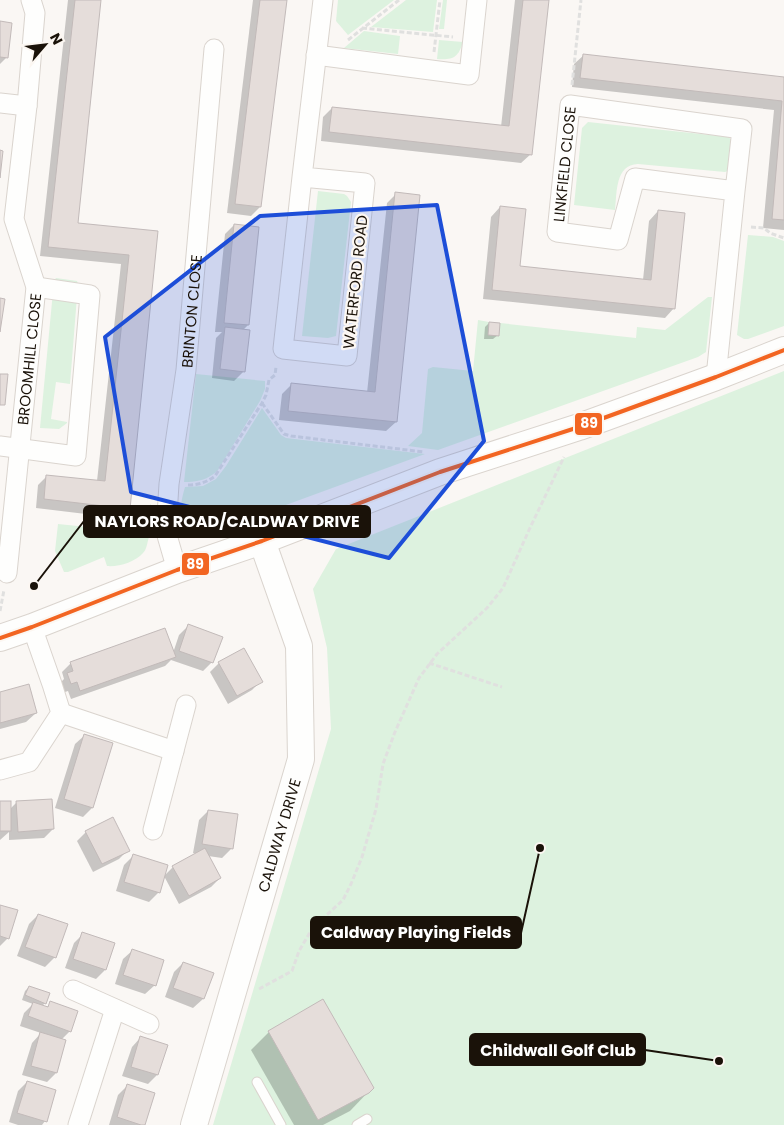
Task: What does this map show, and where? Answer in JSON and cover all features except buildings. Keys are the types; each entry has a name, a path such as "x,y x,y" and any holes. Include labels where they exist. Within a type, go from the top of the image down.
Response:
{"street":[{"name":"BROOMHILL CLOSE","path":"7,573 36,288 14,219 35,13 31,0"},
{"path":"283,349 302,177 325,56 323,0"},
{"path":"325,56 469,75 477,0"},
{"name":"BRINTON CLOSE","path":"177,570 166,532 169,484 186,370 214,49"},
{"path":"0,103 27,106"},
{"name":"LINKFIELD CLOSE","path":"716,377 742,129 570,105 557,232 618,240 635,178 735,191"},
{"name":"WATERFORD ROAD","path":"283,349 347,356 365,183 302,177"},
{"path":"0,446 76,456 90,295 36,288"},
{"path":"0,638 177,570 262,542 440,472 579,427 784,350"},
{"name":"CALDWAY DRIVE","path":"194,1125 301,759 299,646 262,542"},
{"path":"32,627 61,713"},
{"path":"153,830 186,705"},
{"path":"61,713 174,751"},
{"path":"0,770 29,762 61,713"},
{"path":"74,990 148,1024"},
{"path":"78,1125 114,1009"}],"lane":[{"path":"257,1082 281,1125"},
{"path":"357,1125 367,1119"}],"path":[{"path":"325,56 399,0"},
{"path":"432,70 440,0"},
{"path":"570,105 581,0"},
{"path":"362,28 472,39"},
{"path":"731,225 764,228 770,233 784,238"},
{"path":"169,484 199,484 215,476 262,403 269,380 275,375 278,353 283,349"},
{"path":"262,403 284,434 432,453 440,472"},
{"path":"230,1004 292,971 309,934 343,900 362,857 374,817 383,764 419,678 436,654 487,608 503,588 579,427"},
{"path":"429,664 502,687"}],"highlighted area":[{"path":"437,205 484,441 389,558 131,492 105,337 260,216"}],"green space":[{"path":"338,0 394,0 348,35 336,21"},
{"path":"406,0 437,0 433,32 371,27"},
{"path":"443,0 447,0 444,29 439,29"},
{"path":"364,31 400,36 398,54 344,48"},
{"path":"439,40 463,42 459,52 454,57 437,59"},
{"path":"588,122 729,137 733,143 730,170 725,172 638,164 630,166 621,174 617,188 615,210 574,205 582,128"},
{"path":"318,191 344,194 351,202 336,336 328,338 302,336"},
{"path":"748,235 773,237 784,241 784,326 744,339 737,335"},
{"path":"56,278 77,281 78,284 70,384 56,382 51,419 67,422 59,429 40,428 54,281"},
{"path":"708,297 712,297 706,352 698,357 438,450 408,446 422,433 428,369 433,367 473,371 478,320 489,322 488,335 499,335 500,323 636,338 637,327 665,330"},
{"path":"784,371 784,1125 213,1125 331,729 327,648 313,589 336,549"},
{"path":"196,374 265,381 265,389 260,401 218,470 203,480 184,482"},
{"path":"262,408 281,435 286,438 425,454 212,532 202,533 193,529 183,518 181,508 185,487 203,486 216,479"},
{"path":"151,504 149,533 147,534 149,537 145,550 140,556 122,565 112,566 107,566 104,557 64,572 55,551 58,524 117,530"}],"transit line":[{"name":"89","path":"0,638 177,570 262,541 440,472 579,427 784,350"}],"place":[{"name":"NAYLORS ROAD/CALDWAY DRIVE","path":"34,586"},
{"name":"Caldway Playing Fields","path":"540,848"},
{"name":"Childwall Golf Club","path":"719,1061"}]}
